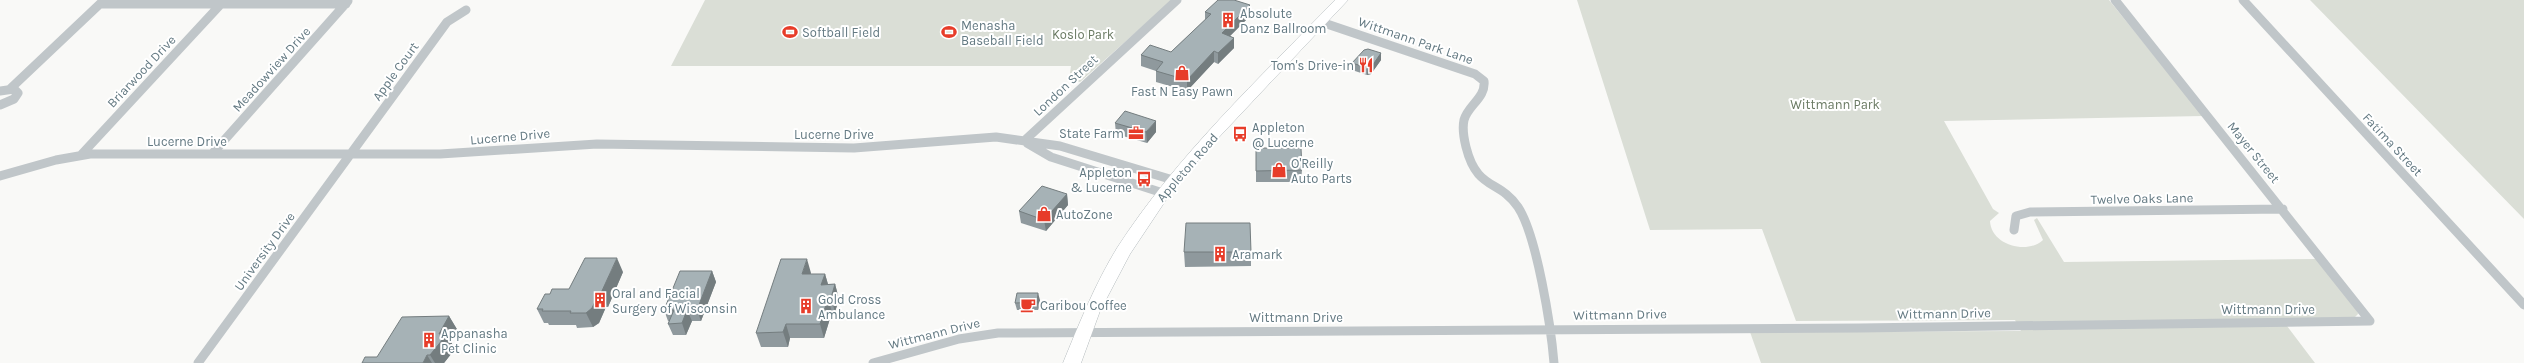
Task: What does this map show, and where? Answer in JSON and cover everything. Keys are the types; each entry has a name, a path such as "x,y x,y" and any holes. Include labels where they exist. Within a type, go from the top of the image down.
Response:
{"main road":[{"name":"Appleton Road","path":"1072,363 1092,311 1123,252 1163,193 1173,180 1342,0"}],"street":[{"name":"London Street","path":"1024,141 1177,0"},
{"name":"Mayer Street","path":"2115,0 2283,209 2370,321"},
{"name":"Fatima Street","path":"2243,0 2524,305"},
{"path":"10,89 102,2 221,4 348,2"},
{"name":"Meadowview Drive","path":"212,154 348,2"},
{"name":"Briarwood Drive","path":"81,155 221,4"},
{"name":"Apple Court","path":"351,154 448,22 466,10"},
{"name":"Wittmann Park Lane","path":"1321,22 1475,74 1484,81 1484,89 1466,114 1464,122 1470,163 1475,172 1508,197 1523,214 1550,329"},
{"path":"0,91 10,89 17,91 16,96 0,106"},
{"name":"Lucerne Drive","path":"0,176 56,160 81,155 455,154 597,144 854,148 996,137 1060,146 1173,180"},
{"name":"Lucerne Drive","path":"1024,141 1051,157 1163,193"},
{"name":"University Drive","path":"198,363 351,154"},
{"name":"Twelve Oaks Lane","path":"2014,230 2016,216 2030,212 2283,209"},
{"name":"Wittmann Drive","path":"873,363 977,335 1012,332 1084,333 2370,321"},
{"path":"1550,329 1554,363"}],"green space":[{"name":"Koslo Park","path":"705,0 1172,0 1080,82 1069,80 1071,66 671,66"},
{"name":"Wittmann Park","path":"1577,0 2109,0 2203,116 1944,121 1993,209 1999,213 1990,221 1996,236 2003,242 2019,247 2028,247 2036,244 2043,240 2034,220 2037,218 2064,262 2317,259 2357,308 2358,314 2355,317 2287,326 2315,363 1761,363 1750,332 2021,331 2015,320 1796,321 1762,229 1650,230"},
{"path":"2310,0 2524,0 2524,219"}],"building":[{"path":"1218,0 1234,0 1250,5 1222,33 1234,38 1218,53 1214,51 1187,80 1156,71 1163,62 1141,55 1150,45 1171,52 1211,14 1205,12"},
{"path":"1368,49 1381,53 1372,66 1368,68 1352,63 1364,50"},
{"path":"1125,111 1156,121 1146,132 1115,123"},
{"path":"1256,148 1301,148 1302,170 1256,171"},
{"path":"1042,186 1067,194 1044,220 1019,211"},
{"path":"1186,223 1250,223 1251,252 1184,252"},
{"path":"585,258 617,258 601,293 599,293 592,308 586,313 570,313 571,311 542,311 543,309 537,309 545,294 550,294 552,289 569,289"},
{"name":"Gold Cross Ambulance","path":"781,259 807,259 802,274 825,274 821,285 835,284 831,298 828,298 820,324 786,324 783,332 756,333"},
{"path":"680,271 712,271 697,310 687,310 682,323 668,324 674,310 664,310"},
{"path":"1017,293 1038,293 1037,302 1015,303"},
{"path":"449,316 439,334 447,334 430,355 427,355 423,363 362,363 365,357 377,357 402,317"}],"place":[{"name":"Absolute Danz Ballroom","path":"1228,20"},
{"name":"Softball Field","path":"790,32"},
{"name":"Menasha Baseball Field","path":"949,32"},
{"name":"Tom's Drive-in","path":"1366,65"},
{"name":"Fast N Easy Pawn","path":"1182,73"},
{"name":"State Farm","path":"1136,133"},
{"name":"Appleton @ Lucerne","path":"1240,134"},
{"name":"O'Reilly Auto Parts","path":"1279,170"},
{"name":"Appleton & Lucerne","path":"1144,179"},
{"name":"AutoZone","path":"1044,214"},
{"name":"Aramark","path":"1220,254"},
{"name":"Oral and Facial Surgery of Wisconsin","path":"600,300"},
{"name":"Caribou Coffee","path":"1028,305"},
{"name":"Gold Cross Ambulance","path":"806,306"},
{"name":"Appanasha Pet Clinic","path":"429,340"}]}
